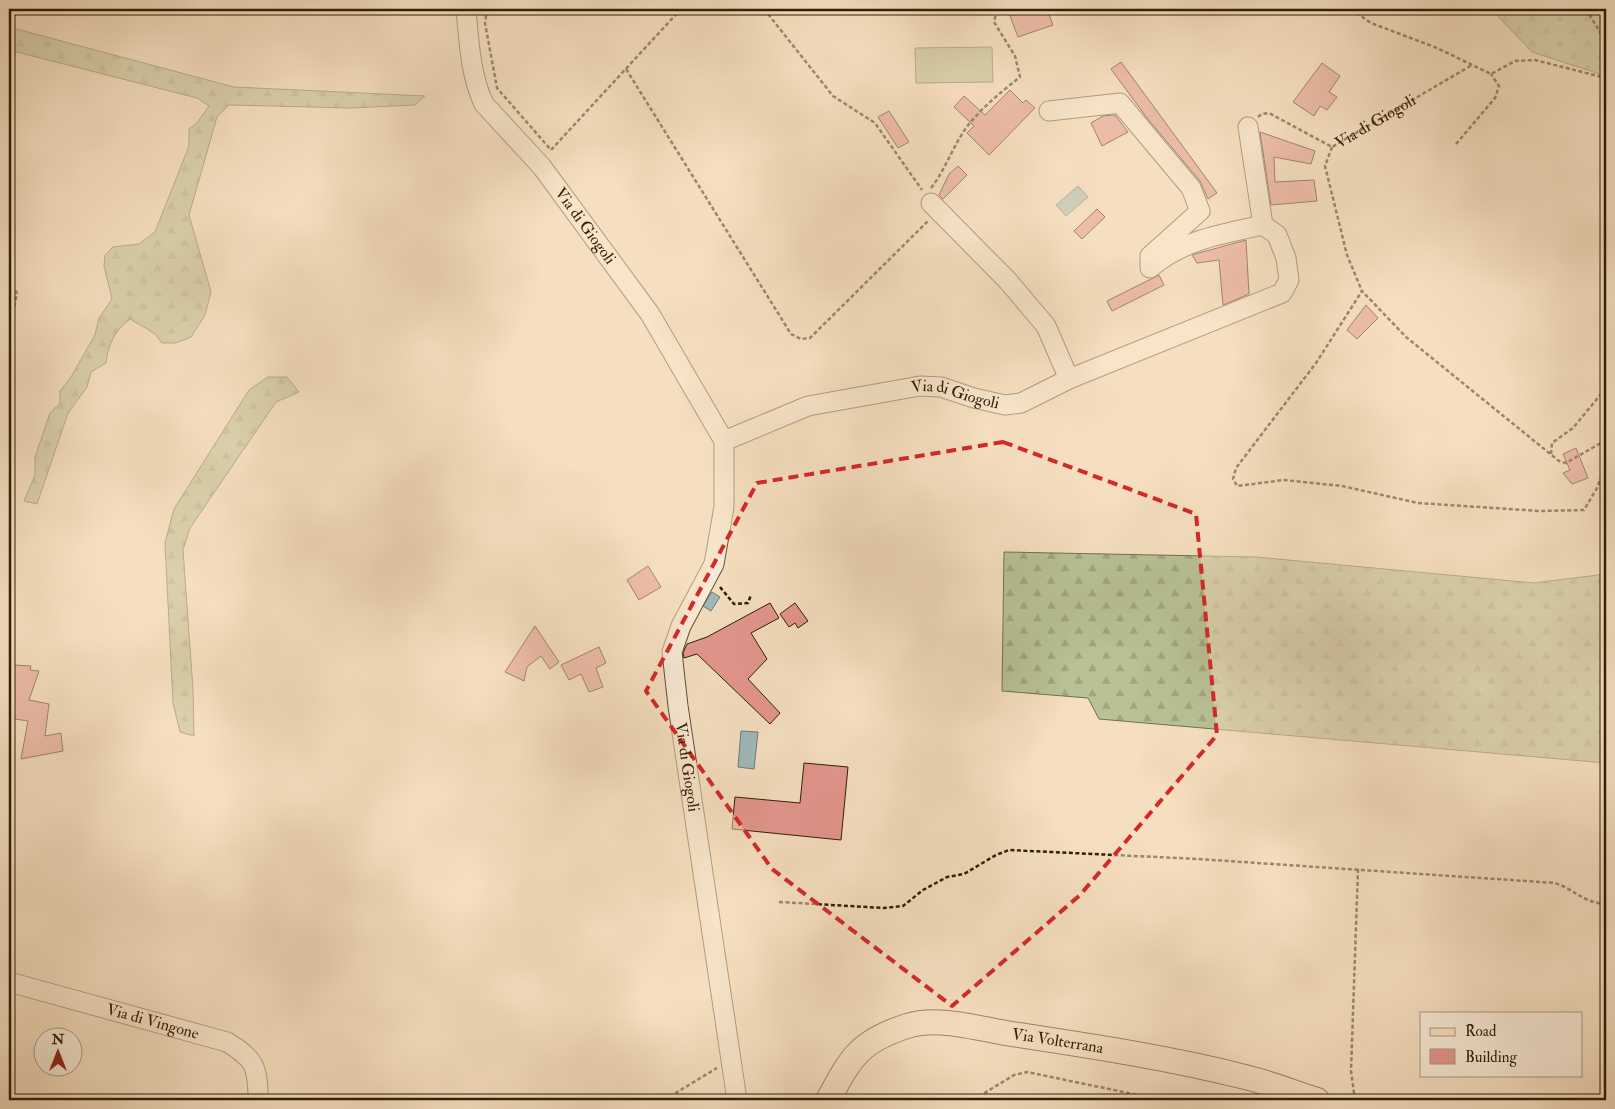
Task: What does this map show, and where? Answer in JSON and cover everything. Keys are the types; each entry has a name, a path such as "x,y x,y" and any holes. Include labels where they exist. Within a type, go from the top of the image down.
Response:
{"main road":[{"name":"Via Volterrana","path":"828,1100 843,1072 860,1048 882,1036 909,1025 941,1023 1124,1051 1250,1078 1318,1100"}],"street":[{"name":"Via di Giogoli","path":"466,9 472,60 484,104 542,168 650,314 724,441 724,507 714,564 682,626 672,652 678,706 737,1100"},
{"path":"1049,111 1120,103 1191,188 1200,211 1150,256 1150,268 1167,253 1205,238 1263,225"},
{"name":"Via di Giogoli","path":"724,441 808,406 920,386 941,387 974,398 1005,405 1021,403 1069,379 1282,293 1289,280 1286,258 1277,236 1263,225 1257,201 1248,127"},
{"path":"935,206 1008,281 1046,326 1069,379"},
{"name":"Via di Vingone","path":"9,982 227,1042 246,1054 255,1068 258,1100"}],"path":[{"path":"487,9 486,23 497,88 551,150 681,9"},
{"path":"764,9 833,96 875,123 926,195 945,170 962,133 998,94 1020,77 1015,56 994,22 997,9"},
{"path":"1351,9 1371,23 1437,48 1491,74 1499,86 1496,98 1456,144"},
{"path":"1586,9 1606,42"},
{"path":"1491,74 1515,61 1535,60 1606,78"},
{"name":"Via di Giogoli","path":"1248,127 1262,114 1270,113 1332,147 1473,65"},
{"path":"626,69 791,334 801,339 810,338 935,206"},
{"path":"1332,147 1325,166 1347,255 1362,291 1406,337 1551,454 1566,463 1606,440"},
{"path":"9,279 17,293 9,333"},
{"path":"1362,291 1316,363 1236,468 1233,479 1238,486 1284,480 1342,486 1418,503 1540,511 1584,510 1597,488 1606,463"},
{"path":"1551,454 1552,443 1573,428 1601,394 1606,394"},
{"path":"707,578 718,584 734,604 748,603 751,595"},
{"path":"779,902 884,908 903,906 923,890 947,877 964,874 996,855 1009,850 1198,859 1555,883 1564,886 1582,899 1606,904"},
{"path":"1355,1100 1351,1071 1358,869"},
{"path":"664,1100 731,1060"},
{"path":"973,1100 1014,1075 1027,1072 1162,1100"}],"highlighted area":[{"path":"1003,442 1196,514 1217,735 1080,895 952,1006 772,869 646,691 757,483"}],"green space":[{"path":"1491,9 1606,9 1606,76 1532,52"},
{"path":"9,27 234,87 425,96 415,105 351,108 229,105 217,117 189,215 211,292 205,315 191,337 176,343 162,343 154,333 130,319 120,328 108,350 106,363 91,372 87,387 68,413 37,504 24,501 35,475 35,457 50,413 60,403 60,391 71,377 95,335 99,318 112,299 104,266 105,255 113,247 139,244 155,232 189,146 189,129 197,123 209,106 197,98 9,50"},
{"path":"992,47 993,82 916,83 915,48"},
{"path":"268,377 287,377 299,392 276,402 190,528 183,550 193,689 194,736 180,732 173,703 165,543 174,509 249,390"},
{"path":"1004,552 1256,557 1534,583 1606,574 1606,763 1099,719 1088,698 1002,691"}],"water":[{"path":"1078,186 1088,197 1066,216 1056,205"},
{"path":"712,592 720,597 711,611 703,606"},
{"path":"741,731 758,732 754,769 738,767"}],"building":[{"path":"1021,9 1047,9 1053,25 1018,37 1009,13"},
{"path":"1121,62 1217,193 1208,199 1200,181 1147,118 1111,69"},
{"path":"1322,63 1340,76 1329,92 1337,97 1327,110 1320,106 1314,116 1293,102"},
{"path":"1010,90 1023,103 1026,100 1035,108 989,155 967,133 974,126 954,107 964,96 985,115"},
{"path":"889,111 909,142 898,148 878,117"},
{"path":"1115,115 1128,132 1102,146 1091,123 1103,116"},
{"path":"1260,132 1315,151 1311,164 1274,157 1275,182 1314,180 1317,201 1271,205"},
{"path":"958,166 967,175 943,199 939,195 949,174"},
{"path":"1097,209 1105,217 1082,239 1074,231"},
{"path":"1246,240 1249,294 1223,305 1219,260 1197,263 1192,255"},
{"path":"1159,275 1164,285 1112,311 1107,301"},
{"path":"1366,305 1378,318 1357,339 1347,330"},
{"path":"1576,448 1588,478 1572,484 1563,473 1570,470 1563,454"},
{"path":"648,566 661,587 639,600 627,580"},
{"path":"770,603 779,618 751,633 767,659 748,679 780,713 770,724 697,654 684,658 683,653 687,644 707,637"},
{"path":"795,603 808,621 798,628 795,623 789,627 780,614"},
{"path":"535,626 559,662 550,669 541,656 527,667 524,681 505,672"},
{"path":"599,647 606,663 596,668 603,687 589,692 581,674 569,680 561,665"},
{"path":"15,665 31,666 30,670 39,671 29,700 49,704 45,736 61,733 63,751 21,759 28,721 9,718 9,671 13,672"},
{"path":"804,763 848,767 841,840 732,829 735,797 800,803"}],"waterway":[{"path":"1600,581 1606,581"}]}
